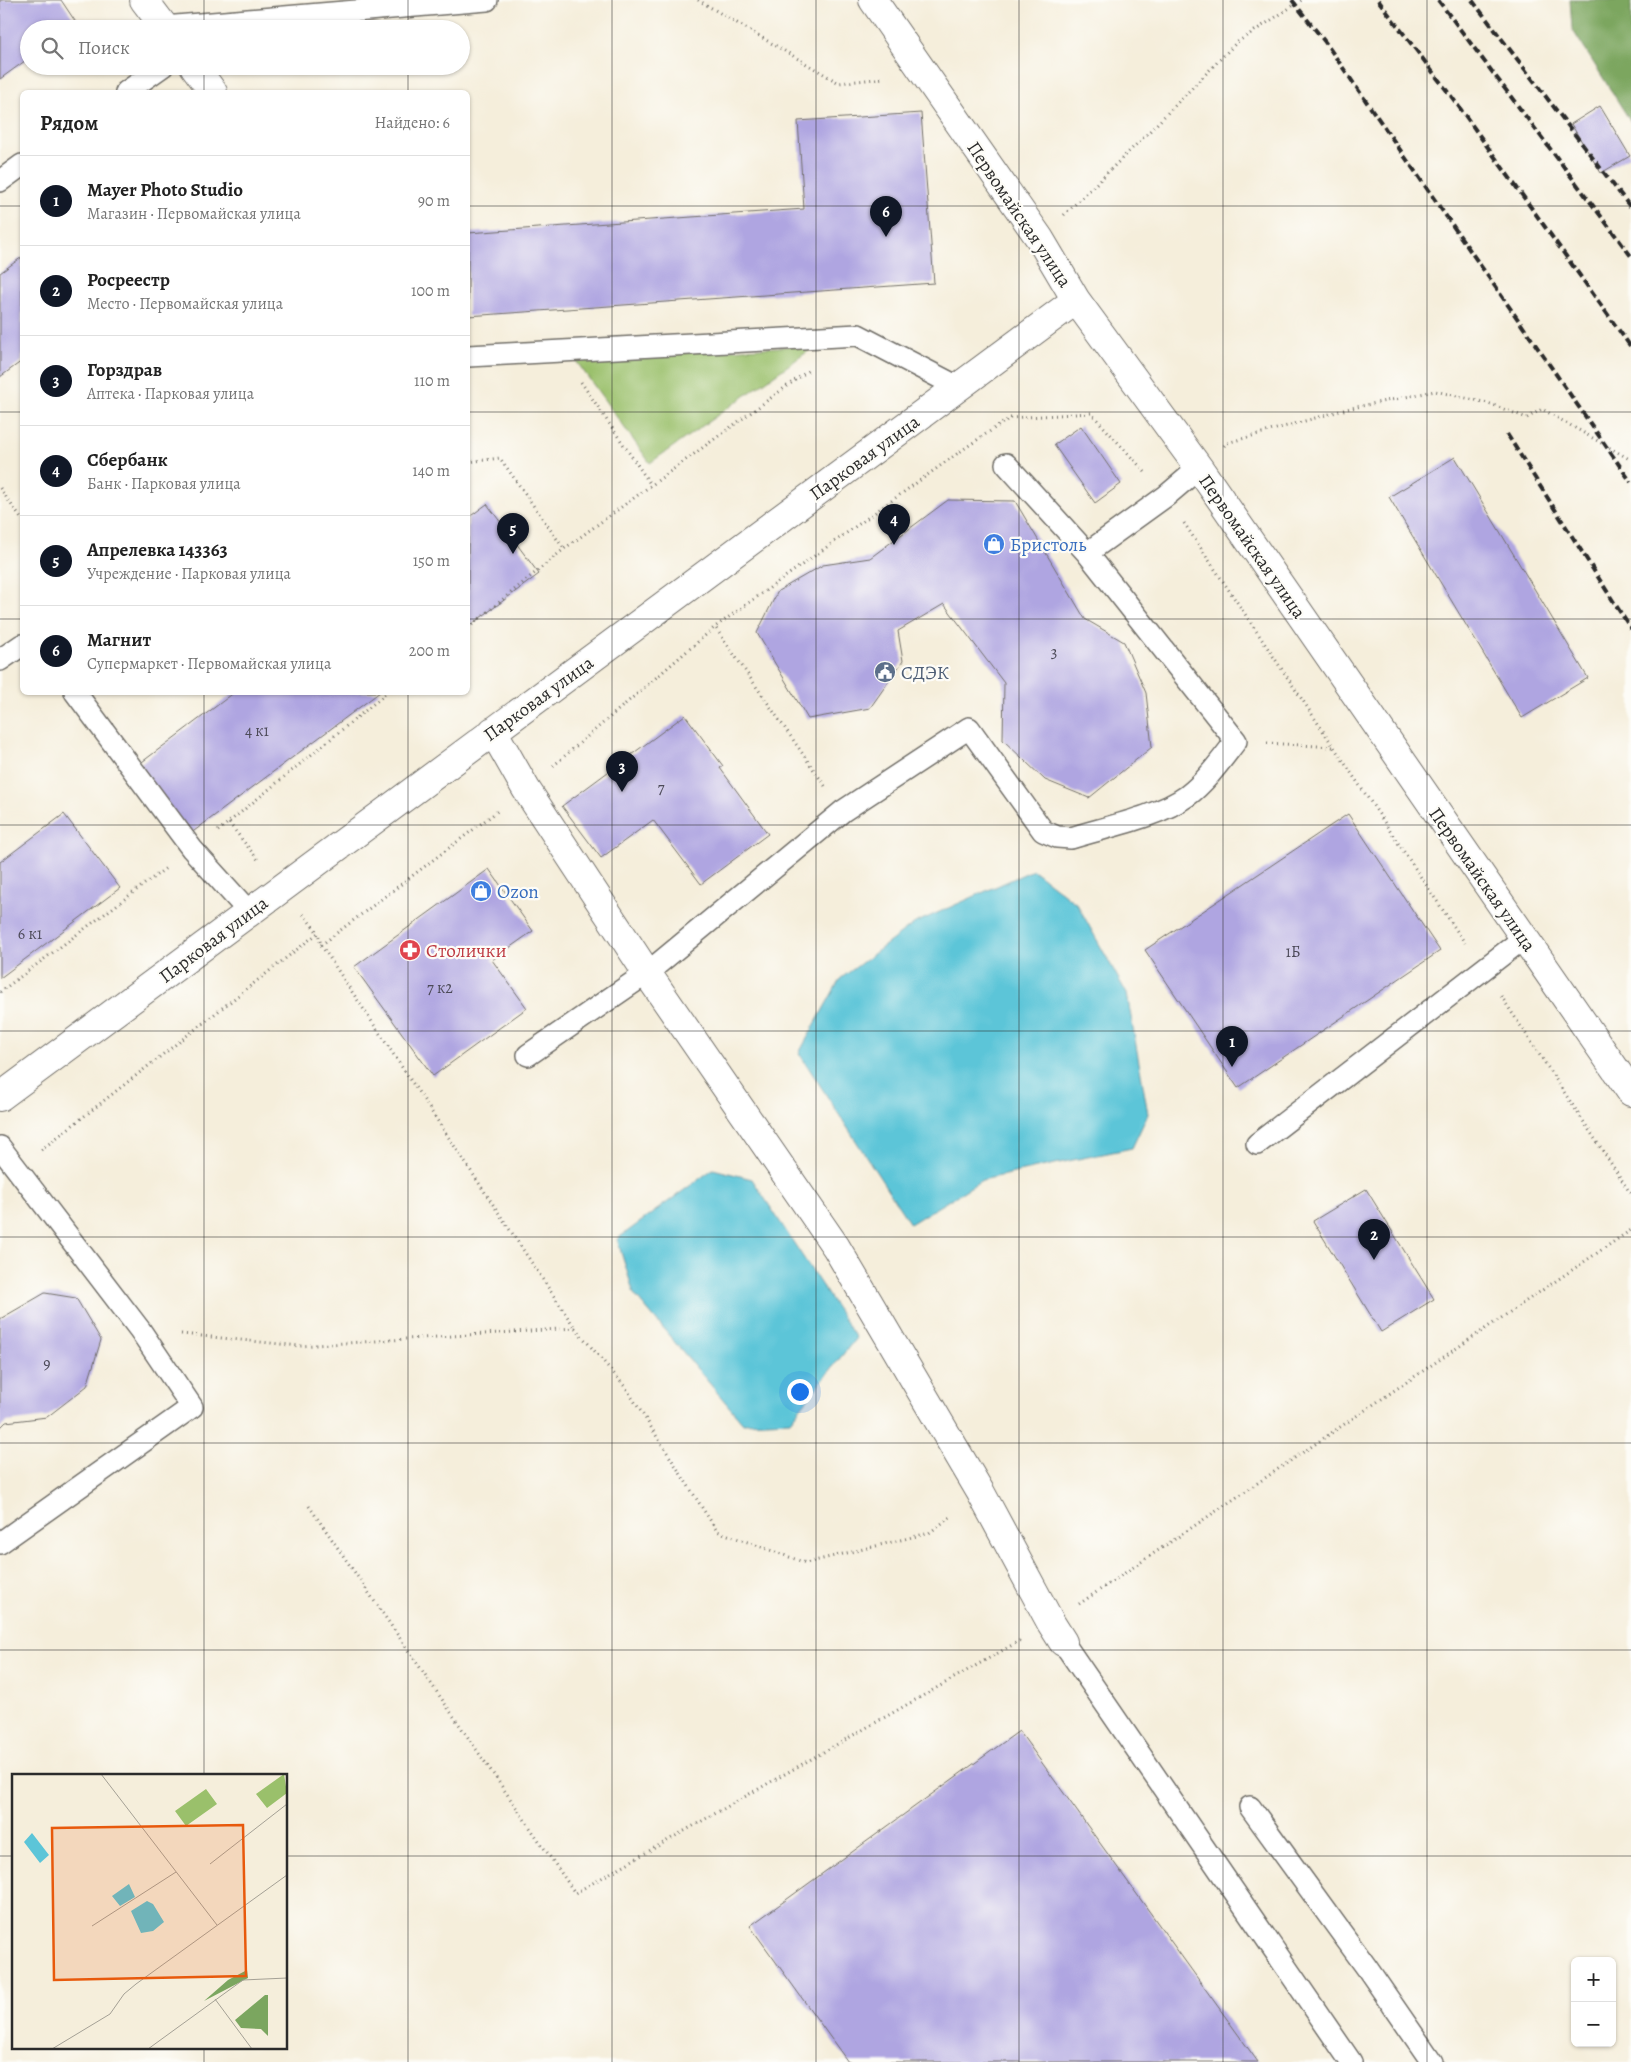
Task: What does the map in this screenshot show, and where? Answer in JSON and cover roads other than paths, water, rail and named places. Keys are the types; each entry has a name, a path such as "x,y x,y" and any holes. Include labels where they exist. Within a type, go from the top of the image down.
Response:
{"street":[{"path":"144,0 159,20"},
{"name":"Первомайская улица","path":"873,0 1040,239 1076,300 1199,468 1631,1092"},
{"path":"201,75 212,90"},
{"name":"Парковая улица","path":"0,1096 1076,300"},
{"path":"493,731 526,789 647,973 836,1247 981,1493 1057,1633"}],"lane":[{"path":"257,20 487,0"},
{"path":"129,90 150,75"},
{"path":"0,181 20,166"},
{"path":"470,356 858,335 958,387"},
{"path":"528,1055 647,973 842,811 969,728 1043,830 1057,838 1071,838 1160,810 1188,796 1213,770 1236,741 1087,553 1006,464"},
{"path":"1087,553 1166,496 1199,468"},
{"path":"0,660 20,646"},
{"path":"77,695 192,849 249,912"},
{"path":"1257,1144 1524,938"},
{"path":"0,1147 140,1330 192,1407 0,1543"},
{"path":"1057,1633 1351,2062"},
{"path":"1250,1807 1367,1968 1432,2062"}],"water":[{"path":"1033,870 1077,904 1127,994 1148,1114 1132,1148 982,1180 910,1224 799,1053 840,979 915,923"},
{"path":"713,1169 752,1179 856,1338 790,1421 743,1423 634,1294 617,1239"}],"railway":[{"path":"1292,0 1325,42 1631,482"},
{"path":"1378,0 1454,100 1631,347"},
{"path":"1438,0 1631,256"},
{"path":"1472,0 1631,208"},
{"path":"1507,434 1631,629"}],"place":[{"name":"Магнит","path":"886,237"},
{"name":"Бристоль","path":"994,544"},
{"name":"Сбербанк","path":"894,545"},
{"name":"Апрелевка 143363","path":"513,554"},
{"name":"СДЭК","path":"885,672"},
{"name":"Горздрав","path":"622,792"},
{"name":"Ozon","path":"481,891"},
{"name":"Столички","path":"410,950"},
{"name":"Mayer Photo Studio","path":"1232,1067"},
{"name":"Росреестр","path":"1374,1260"}]}
